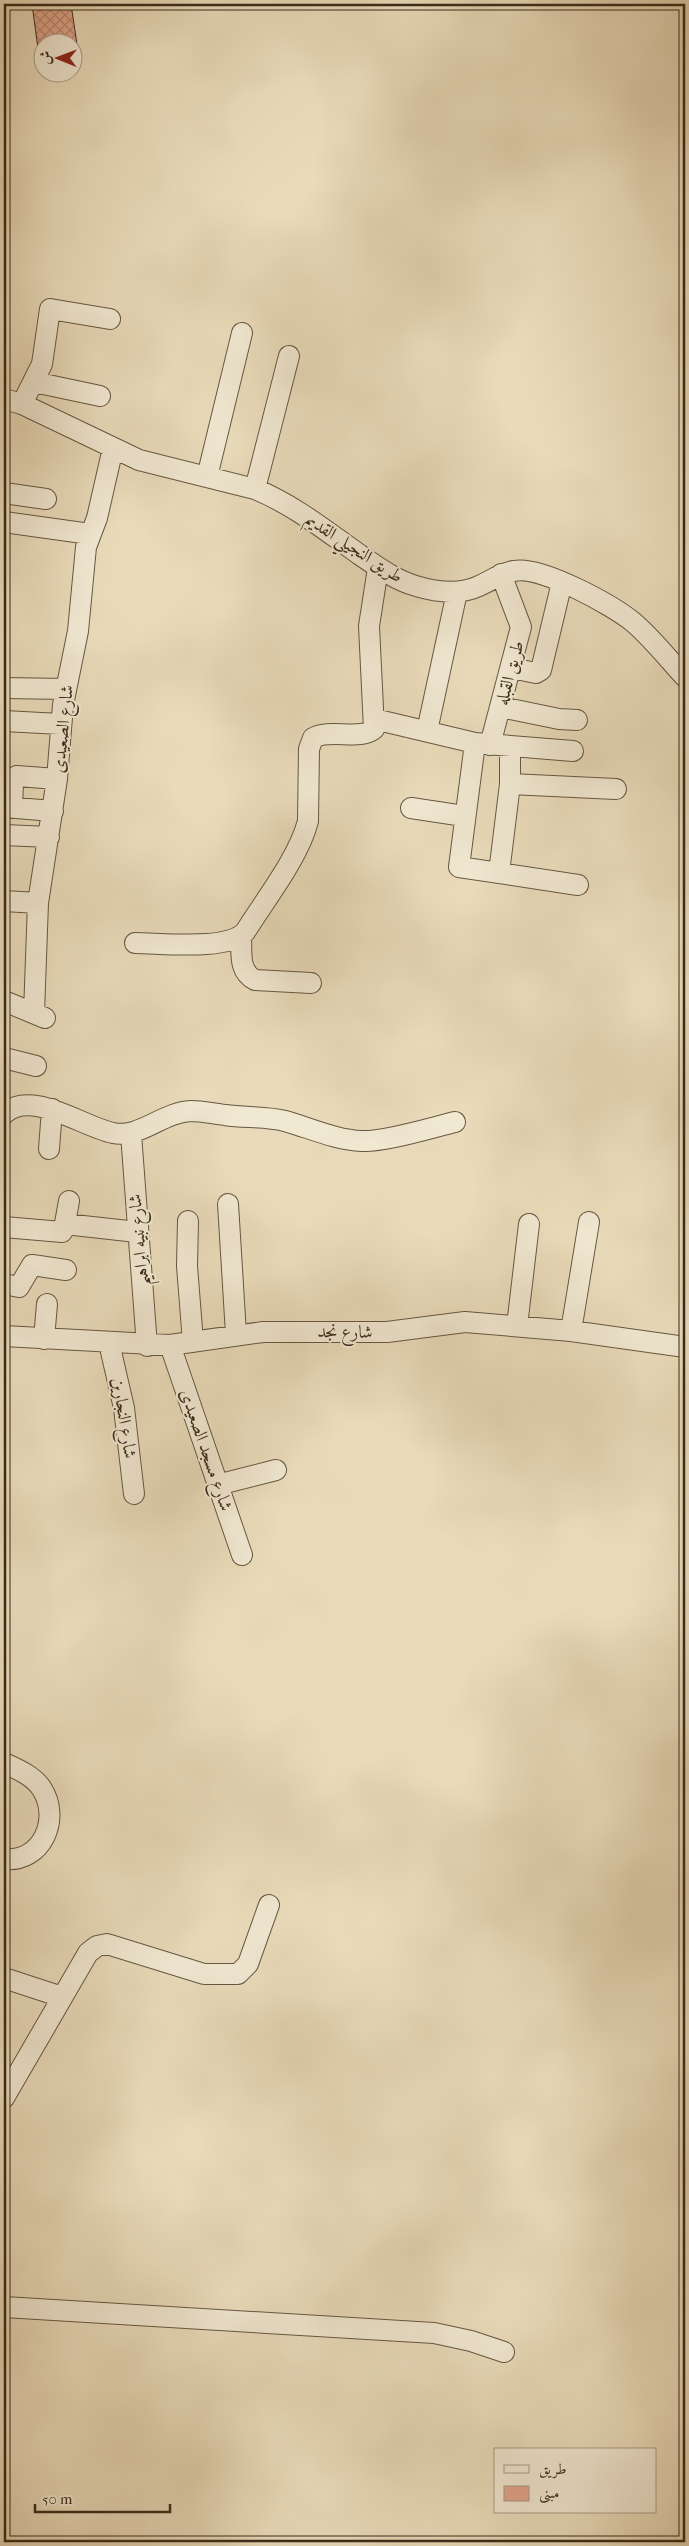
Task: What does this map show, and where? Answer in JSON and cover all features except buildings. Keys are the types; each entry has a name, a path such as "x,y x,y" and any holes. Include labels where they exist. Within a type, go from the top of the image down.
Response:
{"street":[{"path":"9,404 34,382 44,354 50,309 110,318"},
{"path":"207,477 242,333"},
{"path":"255,489 289,356"},
{"path":"34,382 100,396"},
{"name":"طريق النجيلي القديم","path":"9,404 155,465 255,489 299,512 396,579 416,586 436,591 457,592 481,586 501,574 516,570 530,570 545,574 605,604 635,623 685,677"},
{"name":"شارع الصعيدى","path":"4,1001 40,1016 38,903 57,779 60,724 78,631 86,547 90,534 96,524 113,448"},
{"path":"4,493 46,499"},
{"path":"4,522 90,534"},
{"path":"311,983 270,981 250,977 242,964 241,936 299,846 306,830 308,821 309,749 313,738 323,734 371,732 374,729 369,626 378,568"},
{"name":"طريق القبله","path":"492,745 522,626 501,574"},
{"path":"511,668 536,673 541,670 562,582"},
{"path":"426,731 457,592"},
{"path":"4,688 66,689"},
{"path":"501,706 559,719 577,720"},
{"path":"374,719 492,745 573,751"},
{"path":"4,721 60,724"},
{"path":"492,745 510,784 499,873"},
{"path":"492,745 464,816 459,867 578,885"},
{"path":"53,811 8,808 12,783 18,776 57,779"},
{"path":"510,784 616,789"},
{"path":"410,808 464,816"},
{"path":"4,835 49,837"},
{"path":"4,901 38,903"},
{"path":"135,943 214,943 241,936"},
{"path":"4,1058 36,1066"},
{"path":"4,1114 20,1105 52,1109 73,1120 112,1133 131,1134 157,1120 190,1111 274,1118 364,1141 455,1122"},
{"path":"49,1149 52,1109"},
{"name":"شارع نبيه ابراهيم","path":"131,1134 147,1346"},
{"path":"4,1227 64,1231 69,1201"},
{"path":"228,1204 236,1334"},
{"path":"188,1221 188,1274 193,1342"},
{"path":"571,1331 589,1222"},
{"path":"65,1224 137,1232"},
{"path":"517,1326 529,1224"},
{"path":"4,1284 19,1287 32,1265 66,1270"},
{"path":"44,1339 47,1304"},
{"name":"شارع نجد","path":"4,1336 147,1346 193,1342 236,1334 277,1331 394,1332 465,1322 571,1331 685,1347"},
{"name":"شارع النجارين","path":"109,1343 124,1408 134,1494"},
{"name":"شارع مسجد الصعيدى","path":"170,1345 242,1555"},
{"path":"217,1485 276,1470"},
{"path":"4,1763 22,1771 42,1788 48,1808 47,1834 36,1851 22,1859 4,1859"},
{"path":"4,2098 88,1953 97,1946 107,1944 204,1974 238,1974 248,1964 269,1905"},
{"path":"4,1978 62,1997"},
{"path":"4,2307 434,2333 471,2341 504,2352"}]}
